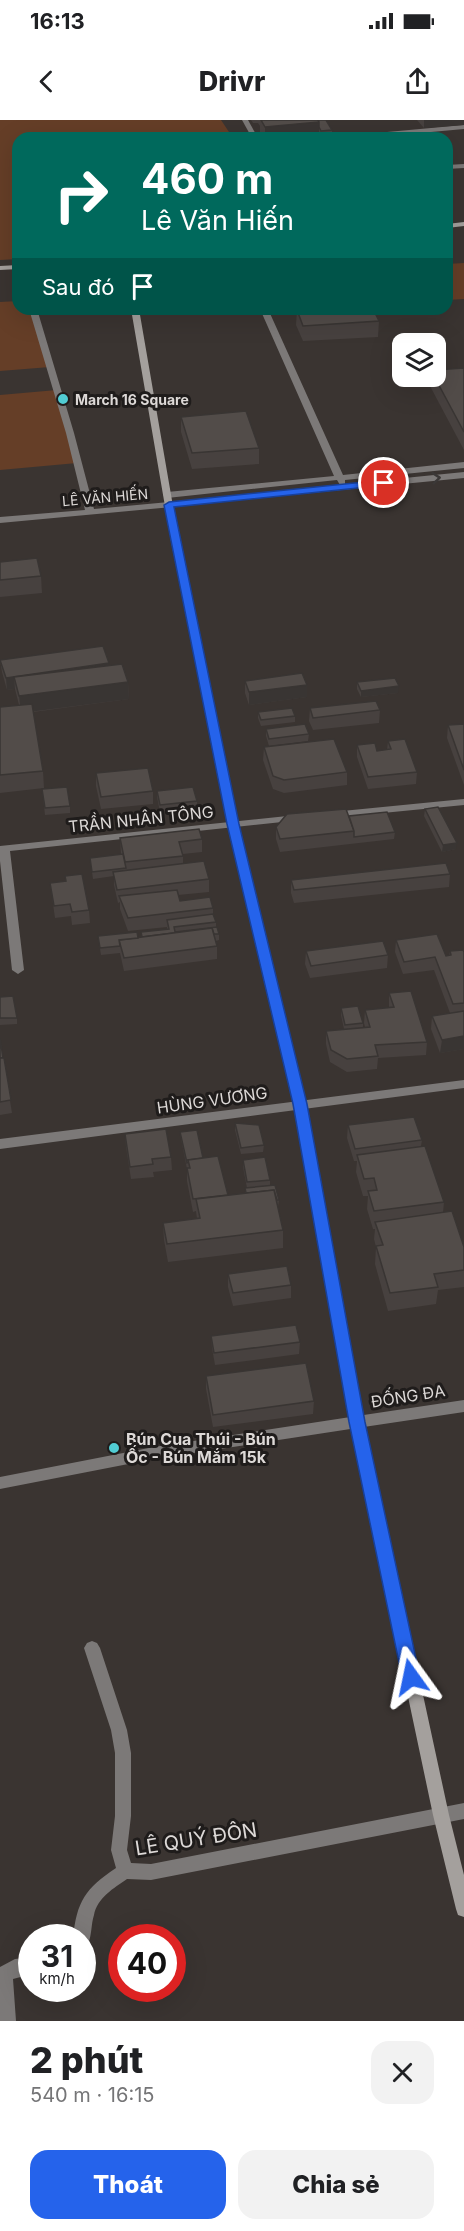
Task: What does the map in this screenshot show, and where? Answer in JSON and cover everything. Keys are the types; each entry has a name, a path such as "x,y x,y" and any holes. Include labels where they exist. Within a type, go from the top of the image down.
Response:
{"street":[{"path":"416,132 464,128"},
{"path":"35,315 70,433 90,511"},
{"path":"136,315 168,500 233,824 300,1104 357,1422 441,1815 464,1909"},
{"path":"267,315 344,487"},
{"name":"LÊ VĂN HIẾN","path":"0,520 90,511 339,478 464,465"},
{"name":"LÊ VĂN HIẾN","path":"168,500 344,487 464,475"},
{"name":"TRẦN NHÂN TÔNG","path":"2,849 464,802"},
{"path":"2,849 5,903 18,970"},
{"name":"HÙNG VƯƠNG","path":"0,1144 464,1084"},
{"name":"ĐỐNG ĐA","path":"0,1483 154,1453 464,1406"},
{"name":"LÊ QUÝ ĐÔN","path":"92,1648 119,1730 123,1753 123,1816 119,1850 125,1871 151,1872 464,1811"},
{"path":"83,1924 90,1898 125,1871"},
{"path":"7,2021 3,1985 5,1974 18,1967"}],"shaded area":[{"path":"0,120 221,120 229,132 12,132 12,259 0,260"},
{"path":"464,263 464,299 453,300 453,264"},
{"path":"12,301 12,315 35,315 50,367 0,371 0,302"},
{"path":"57,390 77,463 0,470 0,395"}],"building":[{"path":"261,120 318,120 319,122 265,127"},
{"path":"318,120 326,120 332,130 321,131"},
{"path":"299,315 376,315 379,321 303,326"},
{"path":"464,368 464,432 440,387 446,387 446,369"},
{"path":"246,411 259,448 192,453 181,417"},
{"path":"37,558 41,576 0,580 0,562"},
{"path":"103,646 109,663 6,678 0,660"},
{"path":"122,664 128,682 19,696 14,677"},
{"path":"302,673 307,685 249,692 245,681"},
{"path":"395,678 399,686 361,691 357,682"},
{"path":"376,701 380,710 313,718 310,708"},
{"path":"32,704 43,771 0,775 0,707"},
{"path":"292,708 295,716 261,720 258,712"},
{"path":"305,724 309,734 269,739 266,729"},
{"path":"464,724 464,770 448,725"},
{"path":"334,739 347,772 284,780 273,776 264,747"},
{"path":"405,739 417,772 368,777 357,745 375,743 377,751 391,749 388,741"},
{"path":"148,768 153,791 101,797 96,773"},
{"path":"67,787 70,806 45,808 42,789"},
{"path":"193,787 197,801 160,805 157,791"},
{"path":"438,807 457,843 443,845 425,809"},
{"path":"346,809 354,831 280,839 276,827 287,814"},
{"path":"387,812 395,832 354,837 349,816"},
{"path":"199,829 202,839 179,842 183,856 125,862 120,838"},
{"path":"123,854 126,868 92,872 90,858"},
{"path":"204,861 209,879 117,890 113,872"},
{"path":"446,863 450,874 294,890 291,880"},
{"path":"82,874 89,910 72,912 70,904 54,906 50,883 66,881 65,876"},
{"path":"177,890 180,901 210,897 213,908 128,918 119,896"},
{"path":"213,914 216,922 174,927 175,932 217,927 219,934 214,934 212,928 142,937 141,932 169,929 167,920"},
{"path":"212,928 217,946 124,958 119,940"},
{"path":"137,932 138,938 119,940 120,946 100,948 98,936"},
{"path":"437,934 446,956 451,955 450,951 463,950 464,952 464,1003 453,1004 435,957 404,962 396,940"},
{"path":"383,941 388,955 311,966 306,951"},
{"path":"411,991 427,1042 375,1045 378,1056 347,1059 331,1050 326,1031 370,1027 365,1010 394,1007 389,993"},
{"path":"13,996 17,1018 0,1018 0,997"},
{"path":"358,1006 363,1023 345,1025 341,1008"},
{"path":"464,1011 464,1036 442,1040 432,1016"},
{"path":"0,1038 3,1058 0,1058"},
{"path":"0,1058 4,1058 11,1100 0,1102"},
{"path":"414,1117 422,1140 355,1149 348,1125"},
{"path":"235,1123 259,1125 264,1145 241,1148"},
{"path":"166,1129 171,1157 152,1159 153,1164 130,1167 125,1134"},
{"path":"197,1130 203,1158 188,1160 187,1163 180,1132"},
{"path":"425,1146 444,1202 374,1211 368,1191 377,1190 374,1178 364,1179 357,1155"},
{"path":"218,1156 228,1195 193,1199 187,1168 190,1168 188,1160"},
{"path":"265,1157 270,1180 247,1182 243,1160"},
{"path":"275,1185 279,1200 274,1190 246,1193 245,1188"},
{"path":"274,1190 283,1230 167,1244 163,1223 200,1218 196,1199"},
{"path":"452,1211 464,1247 464,1270 434,1274 438,1287 390,1293 376,1246 383,1245 375,1222"},
{"path":"287,1266 291,1285 233,1293 228,1274"},
{"path":"296,1325 300,1342 214,1353 211,1336"},
{"path":"306,1363 314,1401 213,1415 206,1376"}],"place":[{"name":"March 16 Square","path":"63,399"},
{"name":"Bún Cua Thúi - Bún Ốc - Bún Mắm 15k","path":"114,1448"}],"route":[{"path":"384,483 169,505 233,824 300,1104 357,1422 411,1677"}]}
